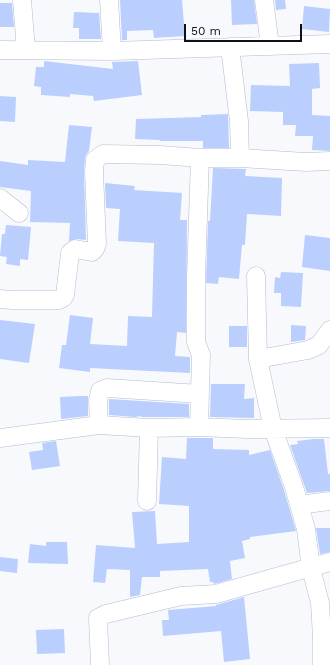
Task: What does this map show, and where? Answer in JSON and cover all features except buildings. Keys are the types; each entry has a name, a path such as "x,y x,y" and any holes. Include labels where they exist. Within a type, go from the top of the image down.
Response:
{"street":[{"path":"22,0 26,50"},
{"path":"109,0 112,51"},
{"path":"264,0 270,46"},
{"path":"0,50 112,51 330,44"},
{"path":"230,47 239,121 240,158"},
{"path":"0,299 59,300 63,298 65,295 70,252 76,249 92,252 97,244 94,172 95,160 103,154 240,158 306,162 330,161"},
{"path":"199,427 201,355 196,342 196,277 200,158"},
{"path":"0,198 19,213"},
{"path":"256,276 258,359 273,429 294,487 306,529 312,568 320,603 322,665"},
{"path":"308,350 319,345 330,330"},
{"path":"258,359 308,350 330,348"},
{"path":"99,425 98,400 100,391 107,388 200,394"},
{"path":"0,438 99,425 149,428 330,428"},
{"path":"147,501 149,428"},
{"path":"299,505 330,501"},
{"path":"99,665 98,618 106,614 181,596 216,594 330,562"}]}
